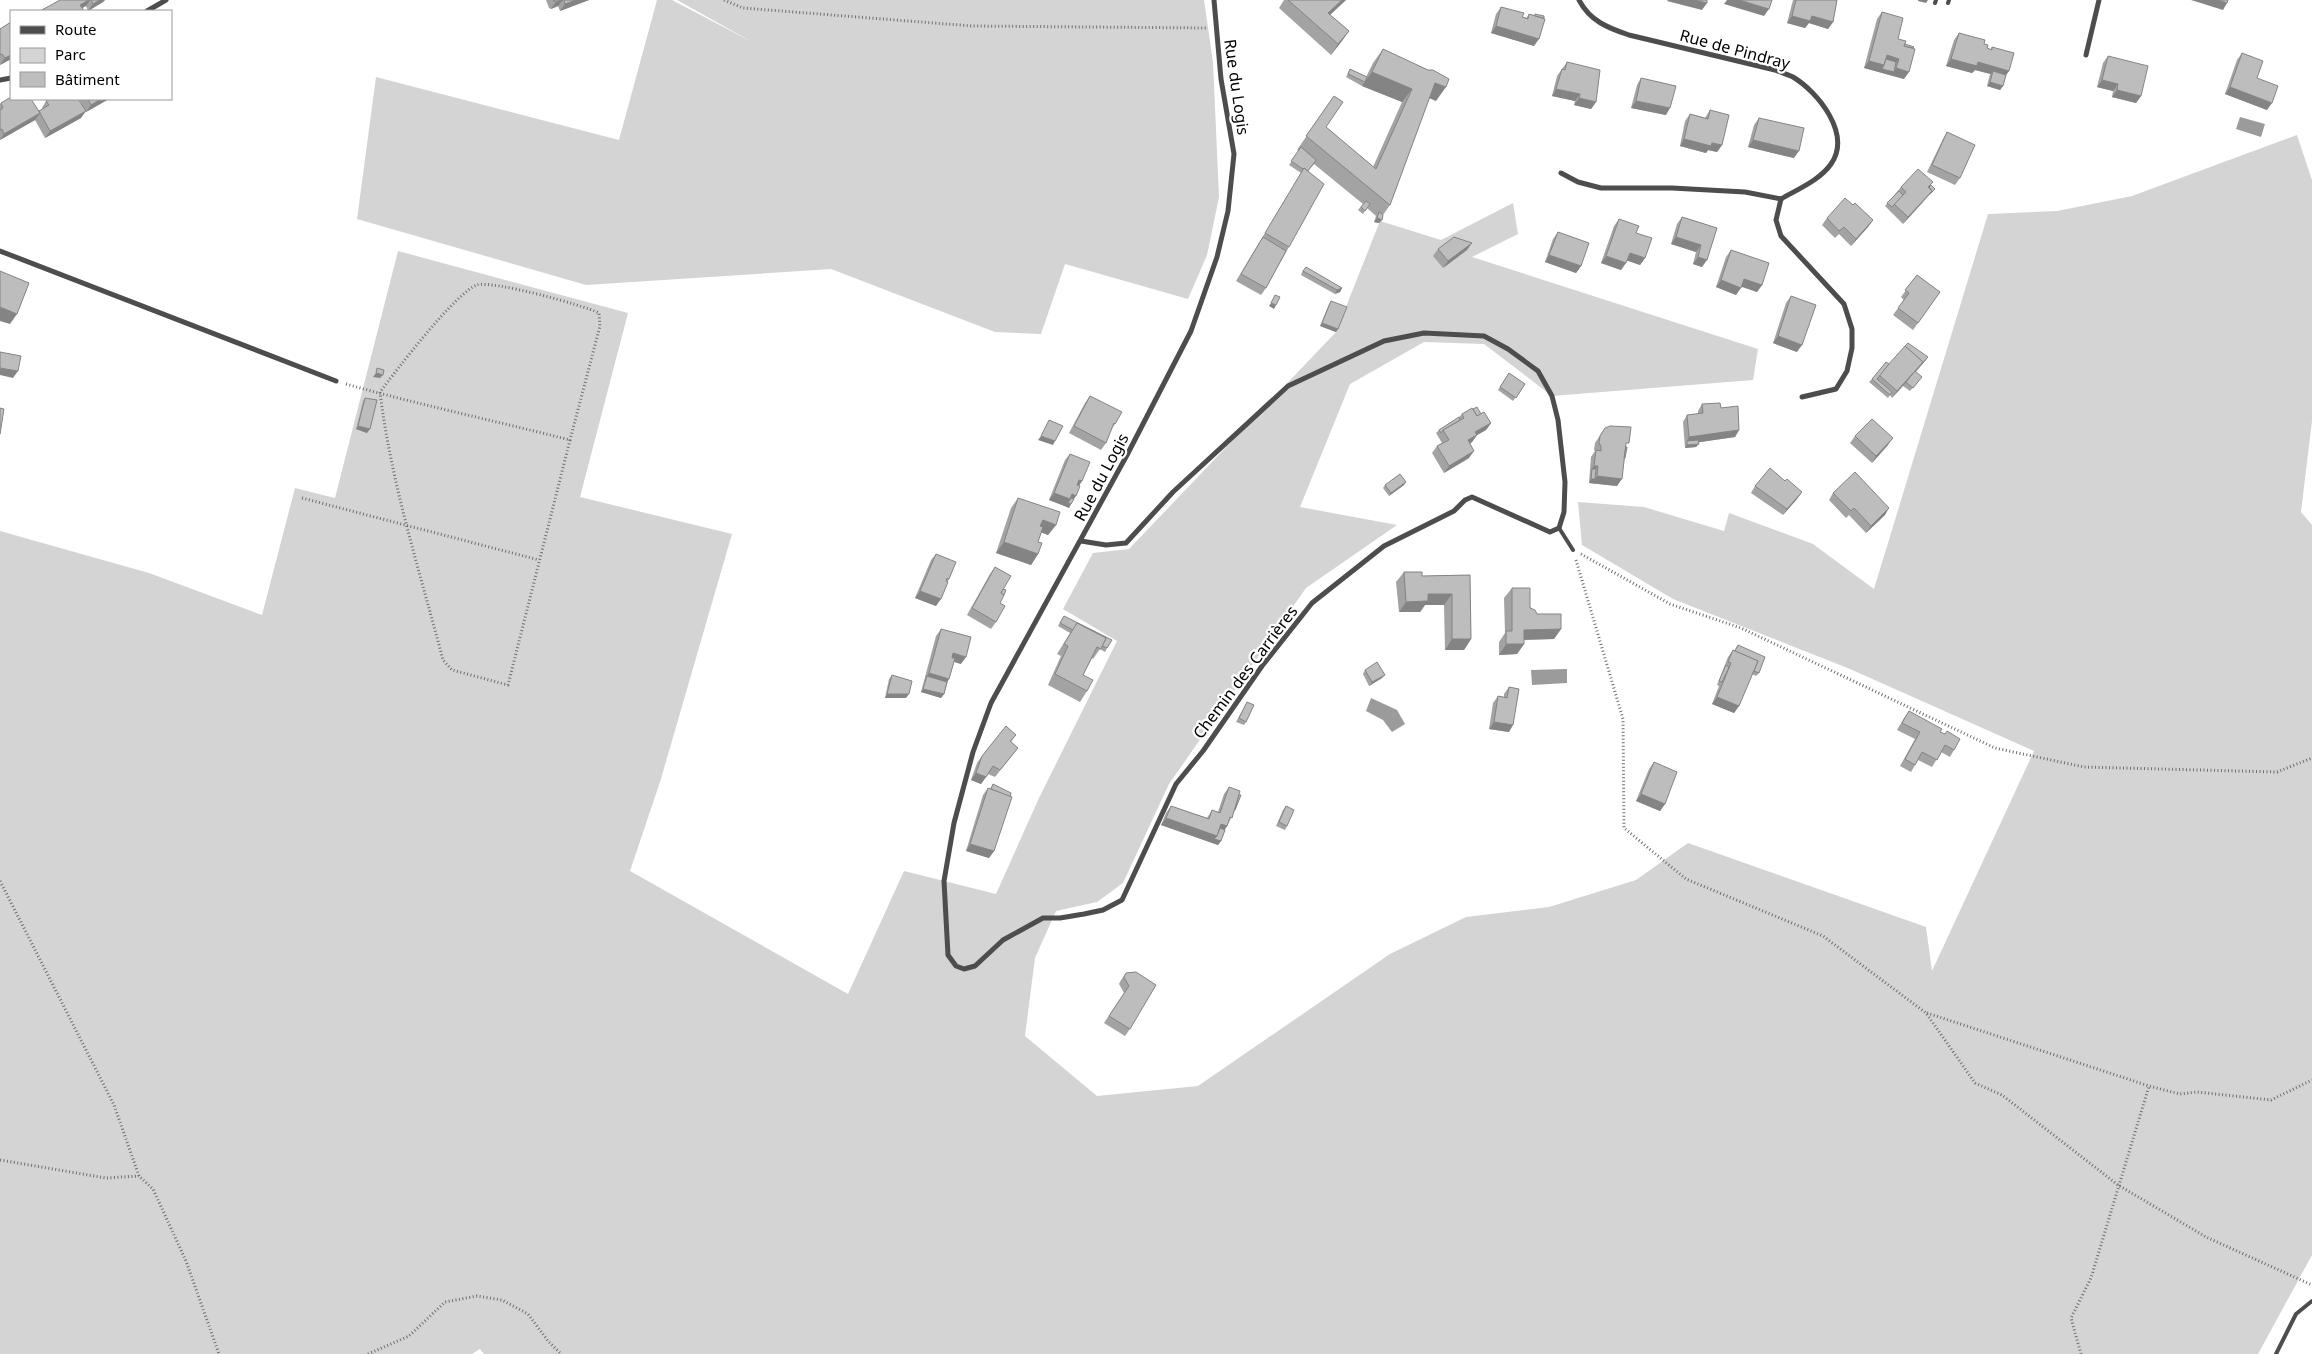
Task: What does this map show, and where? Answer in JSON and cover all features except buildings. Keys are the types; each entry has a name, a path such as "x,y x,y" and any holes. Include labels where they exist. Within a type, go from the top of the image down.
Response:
{"street":[{"path":"149,10 166,0"},
{"name":"Rue du Logis","path":"948,955 944,881 946,861 964,781 991,703 1081,541 1191,331 1217,257 1228,211 1234,154 1226,114 1214,0"},
{"name":"Rue de Pindray","path":"1579,0 1592,18 1607,28 1775,70 1792,77 1808,89 1830,116 1835,128 1836,153 1833,162 1824,172 1781,198"},
{"path":"2086,55 2099,0"},
{"path":"1560,173 1590,186 1601,188 1672,188 1745,192 1781,198 1776,220 1781,236 1844,304 1852,329 1852,348 1847,371 1836,389 1802,397"},
{"path":"0,251 336,381"},
{"path":"1081,541 1106,545 1126,542 1173,492 1288,386 1384,341 1424,333 1484,336 1508,349 1538,371 1552,396 1558,420 1565,482 1564,512 1559,528"},
{"name":"Chemin des Carrières","path":"948,955 956,966 964,969 975,966 1003,940 1043,918 1060,918 1103,910 1122,900 1176,784 1203,751 1262,666 1312,603 1384,546 1454,511 1472,497 1550,532 1559,528"}],"lane":[{"path":"1559,528 1573,550"},
{"path":"2276,1354 2296,1314 2312,1301"}],"path":[{"path":"724,0 743,8 972,26 1216,28"},
{"path":"496,284 599,313 600,326 508,685 447,667 408,526 384,425 380,392 402,361 460,298 477,285 496,284"},
{"path":"336,381 570,440"},
{"path":"302,498 539,560"},
{"path":"1573,550 1670,604 1741,628 1995,748 2084,767 2277,772 2312,758"},
{"path":"1573,550 1623,719 1624,828 1686,879 1823,936 1926,1013 1975,1083 2002,1095 2118,1185 2206,1237 2312,1286"},
{"path":"0,881 114,1105 139,1176 153,1189 186,1261 219,1354"},
{"path":"1926,1013 2149,1086 2180,1094 2197,1092 2271,1100 2312,1080"},
{"path":"2081,1354 2072,1318 2091,1278 2149,1086"},
{"path":"0,1160 106,1178 139,1176"},
{"path":"368,1354 408,1336 445,1302 477,1296 502,1300 528,1314 548,1341 561,1354"}],"green space":[{"path":"657,0 672,0 754,43 677,0 1204,0 1213,62 1219,197 1207,255 1188,299 1065,264 1041,334 995,332 831,269 586,285 357,219 376,77 619,140"},
{"path":"2297,135 2312,180 2312,421 2301,512 2312,525 2312,1255 2258,1354 484,1354 480,1349 472,1354 0,1354 0,531 149,573 262,615 295,488 335,498 398,251 628,313 580,497 732,534 660,782 630,871 848,994 904,871 996,894 1039,798 1117,641 1063,609 1093,553 1129,549 1336,332 1380,221 1441,240 1513,203 1518,234 1472,257 1758,349 1753,380 1552,396 1484,344 1424,342 1350,384 1300,507 1397,525 1306,588 1169,784 1123,883 1097,902 1056,911 1035,958 1025,1036 1097,1096 1198,1086 1390,954 1466,917 1549,907 1636,880 1688,843 1926,927 1932,971 2034,751 1850,669 1673,599 1582,545 1578,502 1644,507 1724,531 1729,513 1813,544 1874,589 1988,214 2057,211 2132,196"}],"shaded area":[{"path":"2240,117 2265,124 2261,137 2236,129"},
{"path":"1567,669 1567,683 1532,685 1531,670"},
{"path":"1371,698 1397,710 1405,724 1392,732 1383,720 1366,711"}]}
